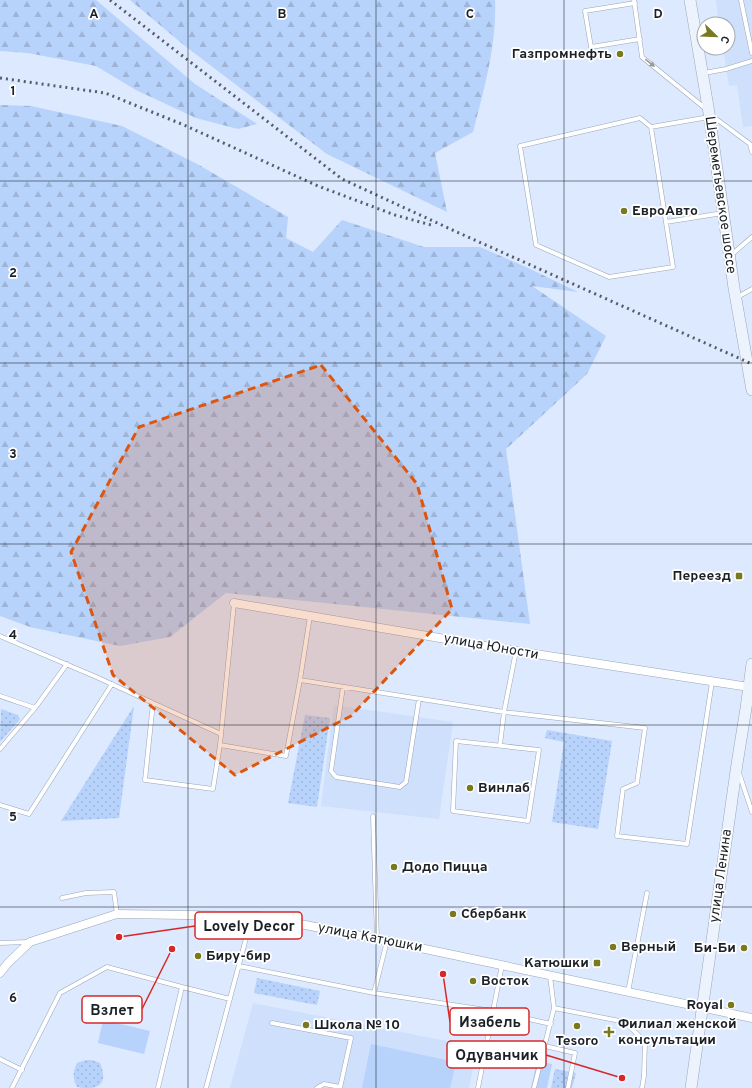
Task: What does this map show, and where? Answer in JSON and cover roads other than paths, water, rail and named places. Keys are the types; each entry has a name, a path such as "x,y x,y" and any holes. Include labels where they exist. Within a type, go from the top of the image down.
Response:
{"main road":[{"name":"Шереметьевское шоссе","path":"690,0 709,113 729,257 752,390"},
{"name":"улица Ленина","path":"691,1088 737,764 749,704 749,687 752,664"}],"street":[{"name":"улица Юности","path":"234,603 516,651 749,687"},
{"name":"улица Катюшки","path":"0,973 8,963 30,942 117,914 259,916 387,941 752,1018"}],"lane":[{"path":"741,0 752,52"},
{"path":"640,39 591,47 585,11 634,1 640,39 642,57 709,113 750,144 752,152"},
{"path":"702,74 726,69 752,61"},
{"path":"651,127 709,113"},
{"path":"640,118 651,127 673,267 609,277 536,245 520,146 640,118"},
{"path":"666,222 723,213"},
{"path":"729,257 752,237"},
{"path":"736,298 752,289"},
{"path":"153,703 145,780 213,789 220,746 234,603"},
{"path":"220,746 286,756 310,615"},
{"path":"0,636 67,664 221,734"},
{"path":"500,745 504,712 516,651"},
{"path":"0,749 35,708 67,664"},
{"path":"300,680 504,712 645,728 637,783 623,789 617,836 687,844 712,681"},
{"path":"0,805 29,814 112,684"},
{"path":"344,687 331,771 336,778 400,787 406,782 419,698"},
{"path":"0,696 35,708"},
{"path":"456,741 500,745 539,750 528,821 453,811 456,741"},
{"path":"737,764 752,812"},
{"path":"373,816 377,939"},
{"path":"62,898 86,893 114,892 117,914"},
{"path":"628,993 647,893"},
{"path":"206,1088 252,916"},
{"path":"374,993 387,941"},
{"path":"0,943 30,942"},
{"path":"478,1088 502,965"},
{"path":"239,966 374,993 493,1011 551,1024"},
{"path":"12,1088 60,993 106,967 230,999"},
{"path":"534,1088 554,1008 550,976"},
{"path":"158,1088 182,987"},
{"path":"554,1008 625,1022 645,1042 644,1076 642,1088"},
{"path":"272,1023 351,1038 340,1087 324,1084 317,1088"},
{"path":"545,1046 575,1053 568,1088"},
{"path":"0,1059 22,1070"}],"railway":[{"path":"110,0 342,179 752,364"},
{"path":"0,78 105,93 184,125 318,186 395,215 431,225"}],"place":[{"name":"Газпромнефть","path":"620,54"},
{"name":"ЕвроАвто","path":"624,211"},
{"name":"Переезд","path":"739,576"},
{"name":"Винлаб","path":"470,788"},
{"name":"Додо Пицца","path":"394,867"},
{"name":"Сбербанк","path":"453,914"},
{"name":"Lovely Decor","path":"119,937"},
{"name":"Верный","path":"613,947"},
{"name":"Би-Би","path":"744,948"},
{"name":"Взлет","path":"172,949"},
{"name":"Биру-бир","path":"198,956"},
{"name":"Катюшки","path":"597,963"},
{"name":"Изабель","path":"443,974"},
{"name":"Восток","path":"473,981"},
{"name":"Royal","path":"731,1005"},
{"name":"Школа № 10","path":"306,1025"},
{"name":"Tesoro","path":"577,1026"},
{"name":"Филиал женской консультации","path":"609,1032"},
{"name":"Одуванчик","path":"622,1078"}]}
